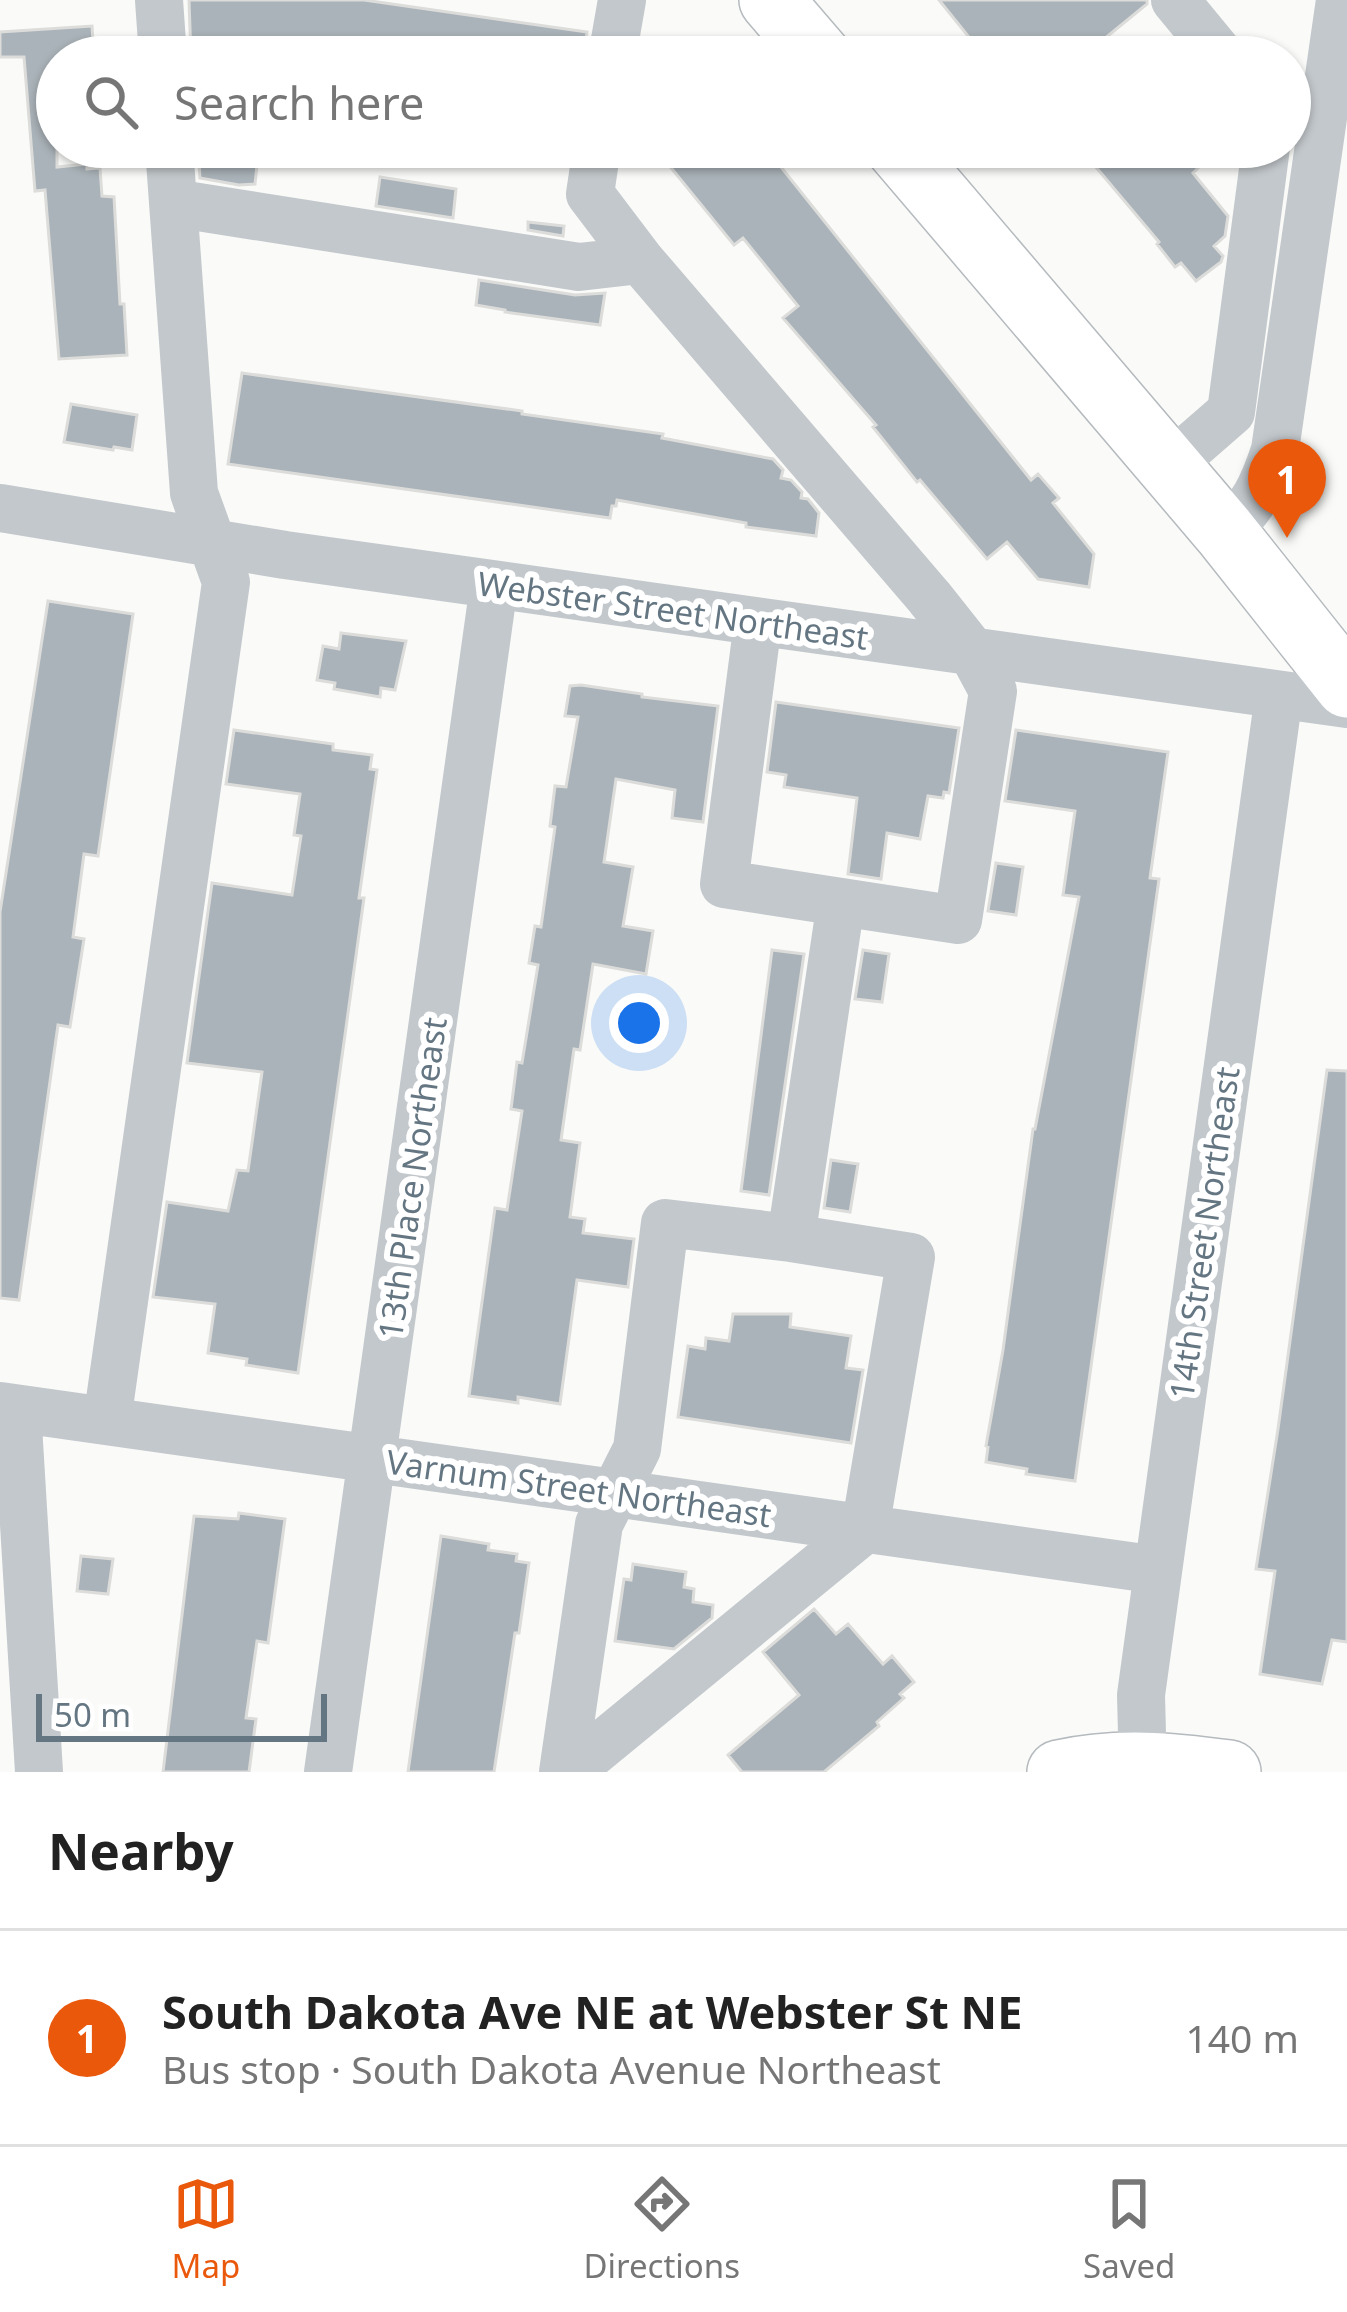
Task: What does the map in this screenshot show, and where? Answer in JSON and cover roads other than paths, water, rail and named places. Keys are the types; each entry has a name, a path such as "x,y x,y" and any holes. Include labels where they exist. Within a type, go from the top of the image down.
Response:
{"main road":[{"path":"771,0 802,36"},
{"path":"915,168 1224,531 1347,686"},
{"path":"1059,1772 1118,1763 1229,1772"}],"street":[{"path":"158,0 161,36"},
{"path":"616,36 622,0"},
{"path":"1175,0 1205,36"},
{"path":"1224,531 1252,504 1275,450 1340,0"},
{"path":"107,1421 226,582 194,493 171,168"},
{"path":"594,168 590,194 640,260 929,597 971,650 993,691 958,920 724,884 758,622"},
{"path":"1169,466 1231,412 1262,168"},
{"path":"173,202 579,268 640,260"},
{"path":"1231,412 1275,450"},
{"name":"Webster Street Northeast","path":"0,508 494,585 1347,704"},
{"name":"13th Place Northeast","path":"328,1772 494,585"},
{"name":"14th Street Northeast","path":"1143,1768 1141,1695 1280,695"},
{"path":"791,1238 841,902"},
{"path":"665,1222 911,1257 865,1528 566,1772 599,1524 637,1449 665,1222"},
{"path":"9,1408 39,1772"},
{"name":"Varnum Street Northeast","path":"9,1408 1158,1570"}],"place":[{"name":"South Dakota Ave NE at Webster St NE","path":"1287,538"}]}
